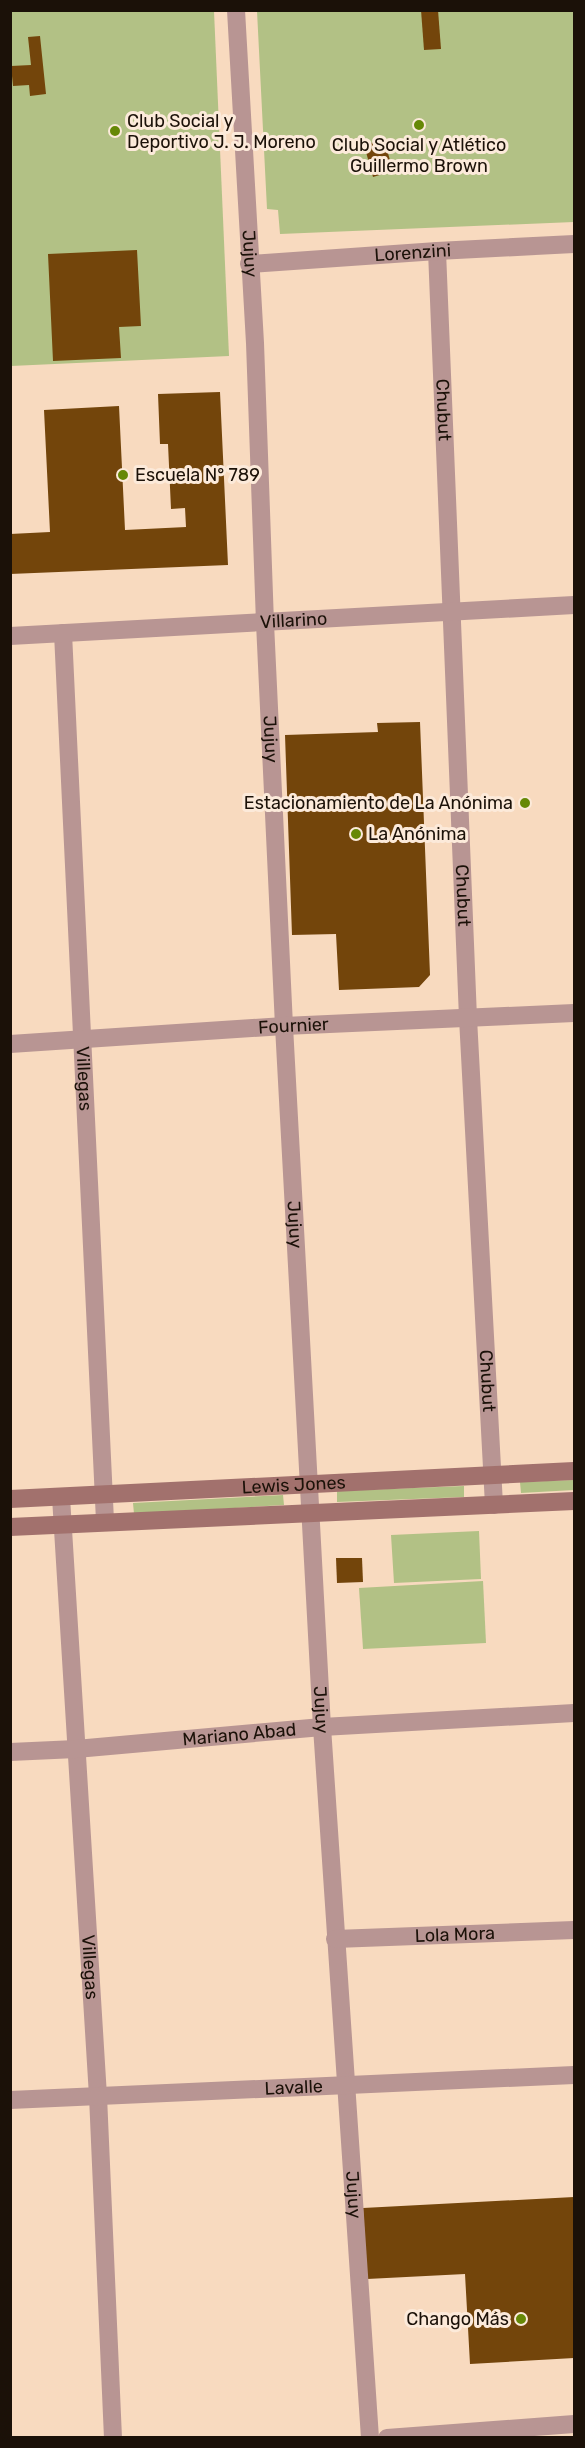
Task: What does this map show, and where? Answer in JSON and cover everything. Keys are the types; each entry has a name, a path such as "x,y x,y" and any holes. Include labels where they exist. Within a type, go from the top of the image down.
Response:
{"main road":[{"name":"Lewis Jones","path":"10,1498 574,1470"},
{"name":"Lewis Jones","path":"10,1527 574,1501"}],"street":[{"name":"Jujuy","path":"236,10 255,343 265,623 284,1026 322,1727 370,2438"},
{"name":"Lorenzini","path":"249,264 574,244"},
{"name":"Chubut","path":"436,251 468,1018 494,1505"},
{"name":"Villarino","path":"10,636 574,605"},
{"name":"Villegas","path":"63,633 105,1521"},
{"name":"Fournier","path":"10,1044 284,1026 574,1013"},
{"name":"Villegas","path":"61,1497 98,2096 113,2438"},
{"name":"Mariano Abad","path":"10,1752 76,1749 322,1727 574,1713"},
{"name":"Lola Mora","path":"335,1939 574,1930"},
{"name":"Lavalle","path":"10,2100 345,2087 574,2075"},
{"path":"387,2438 574,2424"}],"green space":[{"name":"Club Social y Deportivo J. J. Moreno","path":"10,11 214,11 229,356 11,366"},
{"name":"Club Social y Atlético Guillermo Brown","path":"257,11 574,11 574,222 280,234 278,210 267,209"},
{"path":"574,1480 574,1490 521,1493 520,1482"},
{"path":"464,1486 464,1497 337,1502 337,1491"},
{"path":"283,1495 284,1505 134,1514 133,1503"},
{"path":"479,1531 481,1579 394,1583 391,1535"},
{"path":"483,1581 486,1643 363,1649 359,1588"}],"building":[{"path":"421,10 438,10 441,49 424,50"},
{"path":"40,36 46,94 30,96 29,85 13,86 11,66 31,65 28,37"},
{"path":"384,139 393,171 373,177 364,145"},
{"path":"137,250 141,326 119,327 121,358 53,361 48,254"},
{"name":"Escuela N° 789","path":"220,392 228,565 10,574 10,534 50,532 44,410 119,406 125,530 186,527 185,508 171,509 168,444 160,444 158,394"},
{"name":"La Anónima","path":"420,722 430,975 419,987 339,990 336,934 292,935 285,735 378,732 377,723"},
{"path":"336,1558 362,1558 363,1582 337,1583"},
{"name":"Chango Más","path":"574,2197 574,2358 470,2364 465,2274 367,2279 363,2208"}],"place":[{"name":"Club Social y Atlético Guillermo Brown","path":"419,125"},
{"name":"Club Social y Deportivo J. J. Moreno","path":"115,131"},
{"name":"Escuela N° 789","path":"123,475"},
{"name":"Estacionamiento de La Anónima","path":"525,803"},
{"name":"La Anónima","path":"356,834"},
{"name":"Chango Más","path":"521,2319"}]}
